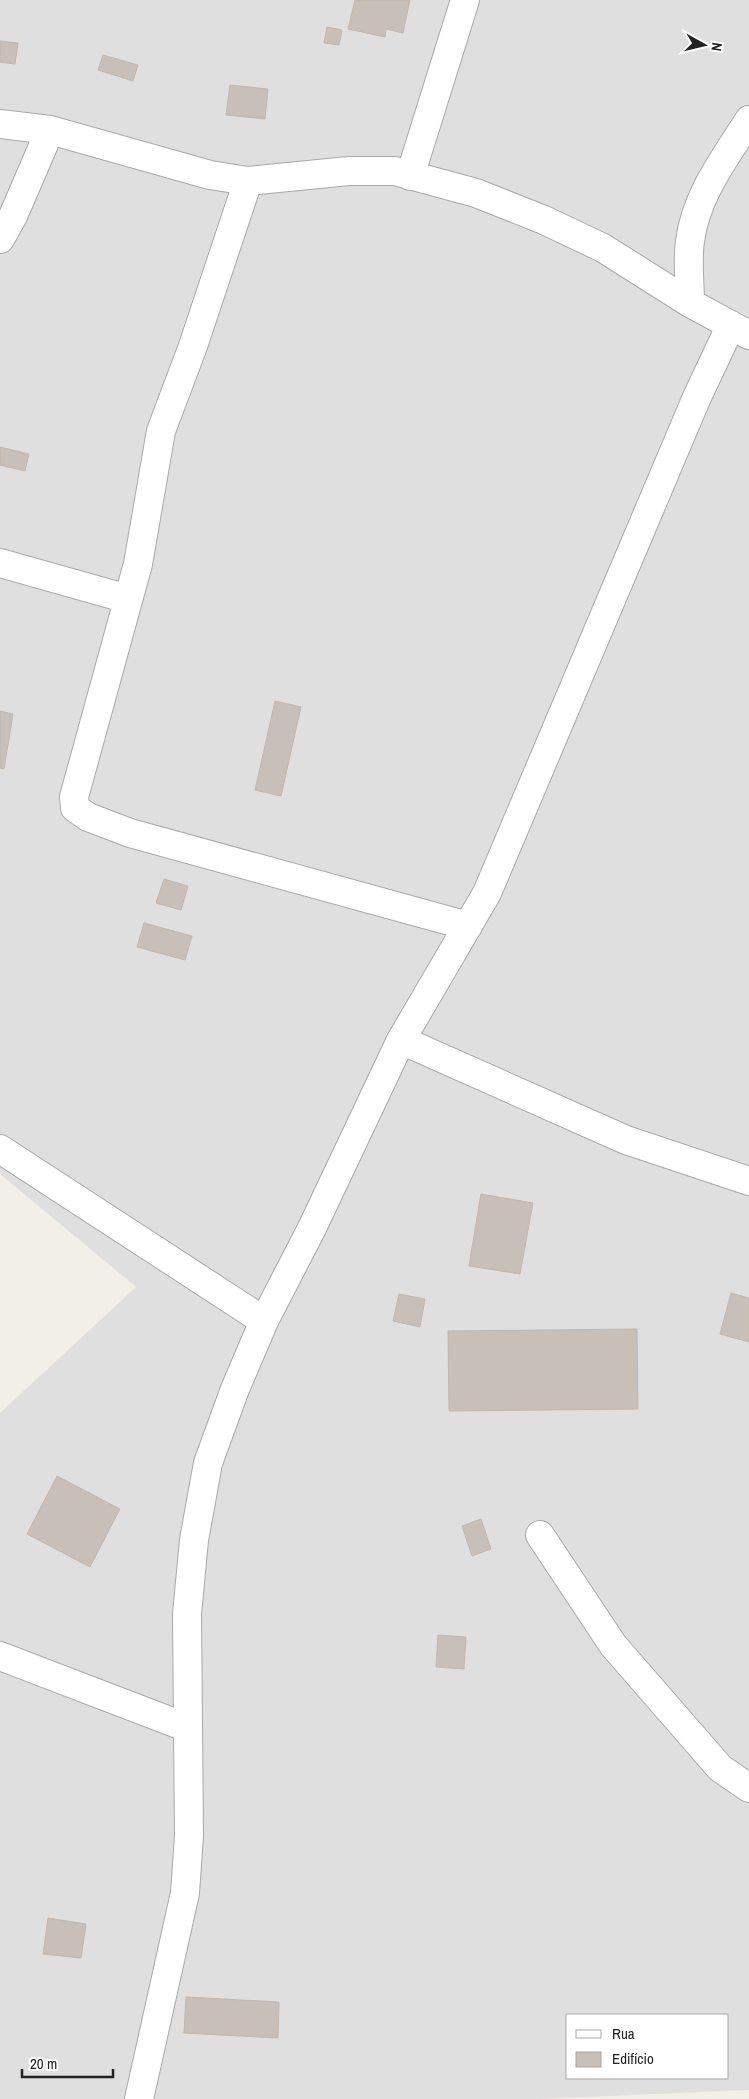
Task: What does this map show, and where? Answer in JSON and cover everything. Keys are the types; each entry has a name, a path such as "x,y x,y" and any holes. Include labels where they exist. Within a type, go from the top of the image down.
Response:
{"street":[{"path":"410,176 465,0"},
{"path":"690,303 690,242 697,212 709,183 749,120"},
{"path":"0,124 50,130 210,175 248,181 349,171 394,171 476,193 544,220 603,248 690,303 740,330 693,406 487,893 401,1040 312,1228 264,1321 235,1389 208,1463 194,1540 187,1614 189,1836 185,1892 139,2099"},
{"path":"0,239 13,216 50,130"},
{"path":"248,181 193,346 161,431 138,564 74,797 75,808 88,817 130,833 468,926"},
{"path":"0,563 128,599"},
{"path":"401,1040 626,1140 749,1181"},
{"path":"0,1149 264,1321"},
{"path":"540,1535 613,1646 720,1768 749,1788"},
{"path":"0,1656 188,1728"}],"shaded area":[{"path":"0,0 749,0 749,2090 540,2099 0,2099 0,1413 136,1287 0,1174"}],"building":[{"path":"355,0 410,0 403,33 386,29 385,37 348,29"},
{"path":"327,27 342,30 339,45 324,43"},
{"path":"0,41 18,43 15,64 0,62"},
{"path":"103,55 138,65 133,81 98,70"},
{"path":"230,85 268,89 265,119 226,115"},
{"path":"0,447 29,454 25,471 0,465"},
{"path":"275,701 301,707 281,796 255,790"},
{"path":"0,711 13,714 4,769 0,768"},
{"path":"164,879 188,886 181,910 156,903"},
{"path":"144,923 192,936 185,960 137,947"},
{"path":"481,1194 533,1203 520,1274 469,1266"},
{"path":"731,1293 749,1298 749,1342 720,1334"},
{"path":"399,1294 425,1299 420,1327 393,1321"},
{"path":"637,1329 638,1409 449,1411 448,1331"},
{"path":"57,1476 120,1509 90,1567 27,1534"},
{"path":"481,1519 491,1549 472,1556 462,1526"},
{"path":"438,1635 466,1637 464,1669 436,1667"},
{"path":"48,1918 86,1924 81,1958 43,1954"},
{"path":"186,1997 279,2002 278,2038 184,2033"}]}
